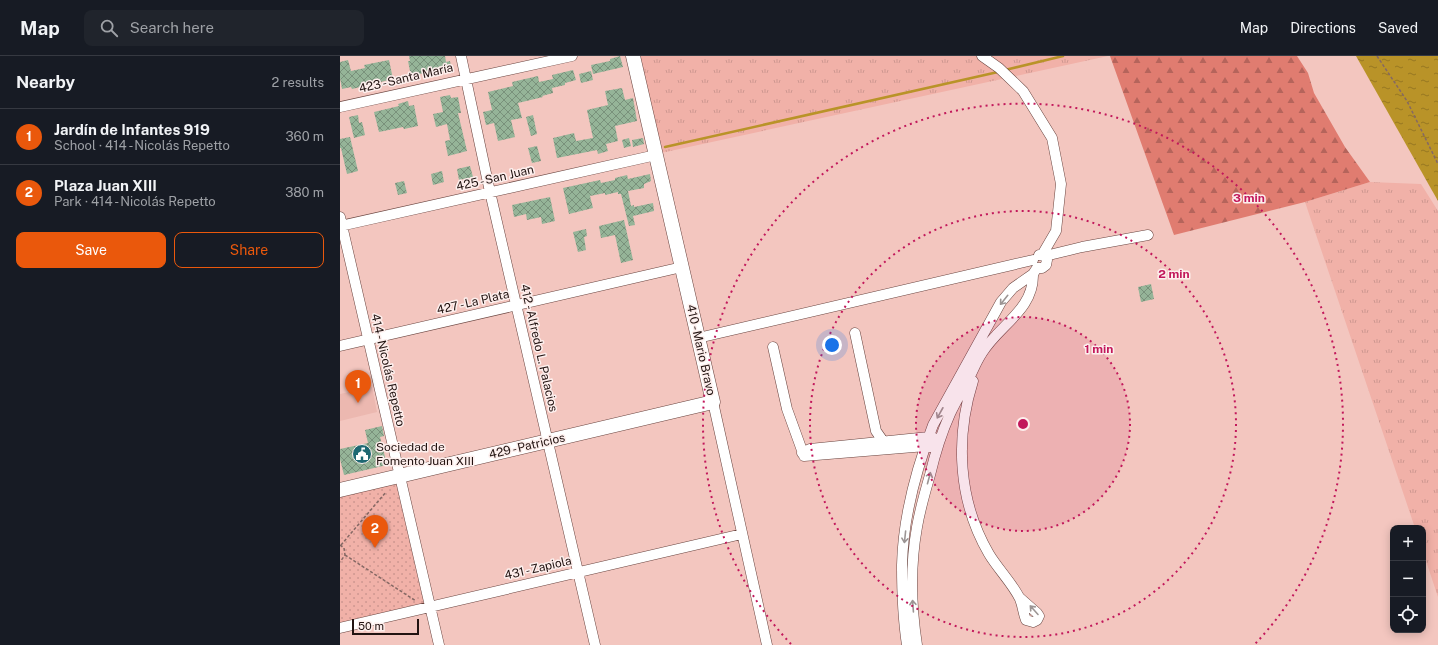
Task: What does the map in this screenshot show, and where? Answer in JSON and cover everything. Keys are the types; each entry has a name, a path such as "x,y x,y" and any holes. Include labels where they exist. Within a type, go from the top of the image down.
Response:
{"street":[{"name":"412 - Alfredo L. Palacios","path":"461,56 490,192 595,645"},
{"name":"423 - Santa María","path":"340,106 572,56"},
{"name":"410 - Mario Bravo","path":"633,56 713,402 766,645"},
{"path":"982,56 1002,70 1023,91 1052,138 1061,184 1056,231 1043,255"},
{"name":"425 - San Juan","path":"341,223 656,155"},
{"name":"414 - Nicolás Repetto","path":"341,223 428,607 439,645"},
{"path":"906,645 903,610 902,564 906,525 914,487 933,425 978,351 1023,307 1029,296 1033,283 1037,255 1148,236"},
{"name":"427 - La Plata","path":"340,346 682,268"},
{"path":"698,338 1034,268"},
{"path":"917,645 912,602 916,528 939,444 950,414 1001,302 1034,268"},
{"path":"855,333 876,431 883,446"},
{"path":"773,347 787,409 804,456 927,441 939,444"},
{"path":"978,351 963,419 962,441 964,486 979,535 990,555 1020,598"},
{"name":"429 - Patricios","path":"340,490 713,402"},
{"name":"431 - Zapiola","path":"340,628 742,534"}],"path":[{"path":"1377,56 1407,101 1438,164"},
{"path":"340,562 345,555 345,551 341,545 399,476"},
{"path":"345,555 428,607"}],"shaded area":[{"path":"372,387 377,412 340,421 340,394"}],"green space":[{"path":"639,56 1108,56 661,153"},
{"path":"1110,56 1297,56 1308,73 1314,93 1345,147 1370,182 1305,202 1174,235"},
{"path":"1370,182 1421,184 1438,211 1438,597 1426,561 1426,525 1414,525 1305,202"},
{"path":"395,479 424,604 340,624 340,493"}],"water":[{"path":"1356,56 1438,56 1438,201"}],"building":[{"path":"409,56 445,56 446,62 450,61 451,67 448,70 425,76 424,73 411,76 408,61 410,61"},
{"path":"620,56 623,67 593,74 591,65 610,61 610,59"},
{"path":"348,60 351,71 365,68 364,65 389,60 393,79 352,89 351,87 342,89 340,62"},
{"path":"573,70 576,80 565,83 565,85 552,88 553,93 542,96 543,97 518,103 522,118 511,120 515,137 498,141 494,123 486,125 483,112 492,110 488,92 513,86 512,82 538,76 539,82 553,79 552,75"},
{"path":"591,71 593,80 581,83 579,74"},
{"path":"622,88 625,100 633,98 637,121 615,126 618,141 606,144 608,151 598,154 597,150 557,158 553,138 574,133 576,141 593,138 587,110 608,105 605,91"},
{"path":"450,95 451,98 458,97 461,113 458,113 467,151 448,156 445,141 450,140 447,124 436,127 433,114 443,112 440,97"},
{"path":"408,101 409,106 414,105 418,126 404,129 403,127 379,132 374,112 399,106 398,104"},
{"path":"358,115 359,123 362,122 365,135 354,138 349,117"},
{"path":"533,115 537,134 531,136 526,117"},
{"path":"350,137 358,171 347,174 340,148 340,139"},
{"path":"629,138 631,146 624,148 622,140"},
{"path":"643,138 644,144 633,147 632,140"},
{"path":"537,146 541,161 532,163 528,148"},
{"path":"470,166 473,177 459,180 457,169"},
{"path":"442,171 444,182 433,185 431,174"},
{"path":"650,174 651,181 644,184 644,188 628,191 631,206 634,205 634,207 653,203 654,211 633,216 635,225 629,226 621,194 618,194 618,192 590,196 593,208 569,214 563,188 600,180 601,183 615,180 615,178 627,175 628,179"},
{"path":"404,181 407,193 398,195 395,183"},
{"path":"550,197 555,221 542,224 541,217 527,220 526,214 514,217 512,205"},
{"path":"624,220 633,260 621,263 615,235 601,238 599,226"},
{"path":"586,229 587,236 584,237 586,250 578,252 573,232"},
{"path":"1151,284 1154,299 1141,302 1138,287"},
{"name":"Sociedad de Fomento Juan XIII","path":"382,426 384,436 380,437 387,465 344,475 340,459 340,449 368,443 365,430"}],"waterway":[{"path":"1005,70 1063,56"},
{"path":"665,147 998,72"}],"place":[{"name":"Jardín de Infantes 919","path":"358,403"},
{"name":"Sociedad de Fomento Juan XIII","path":"362,454"},
{"name":"Plaza Juan XIII","path":"375,548"}]}
